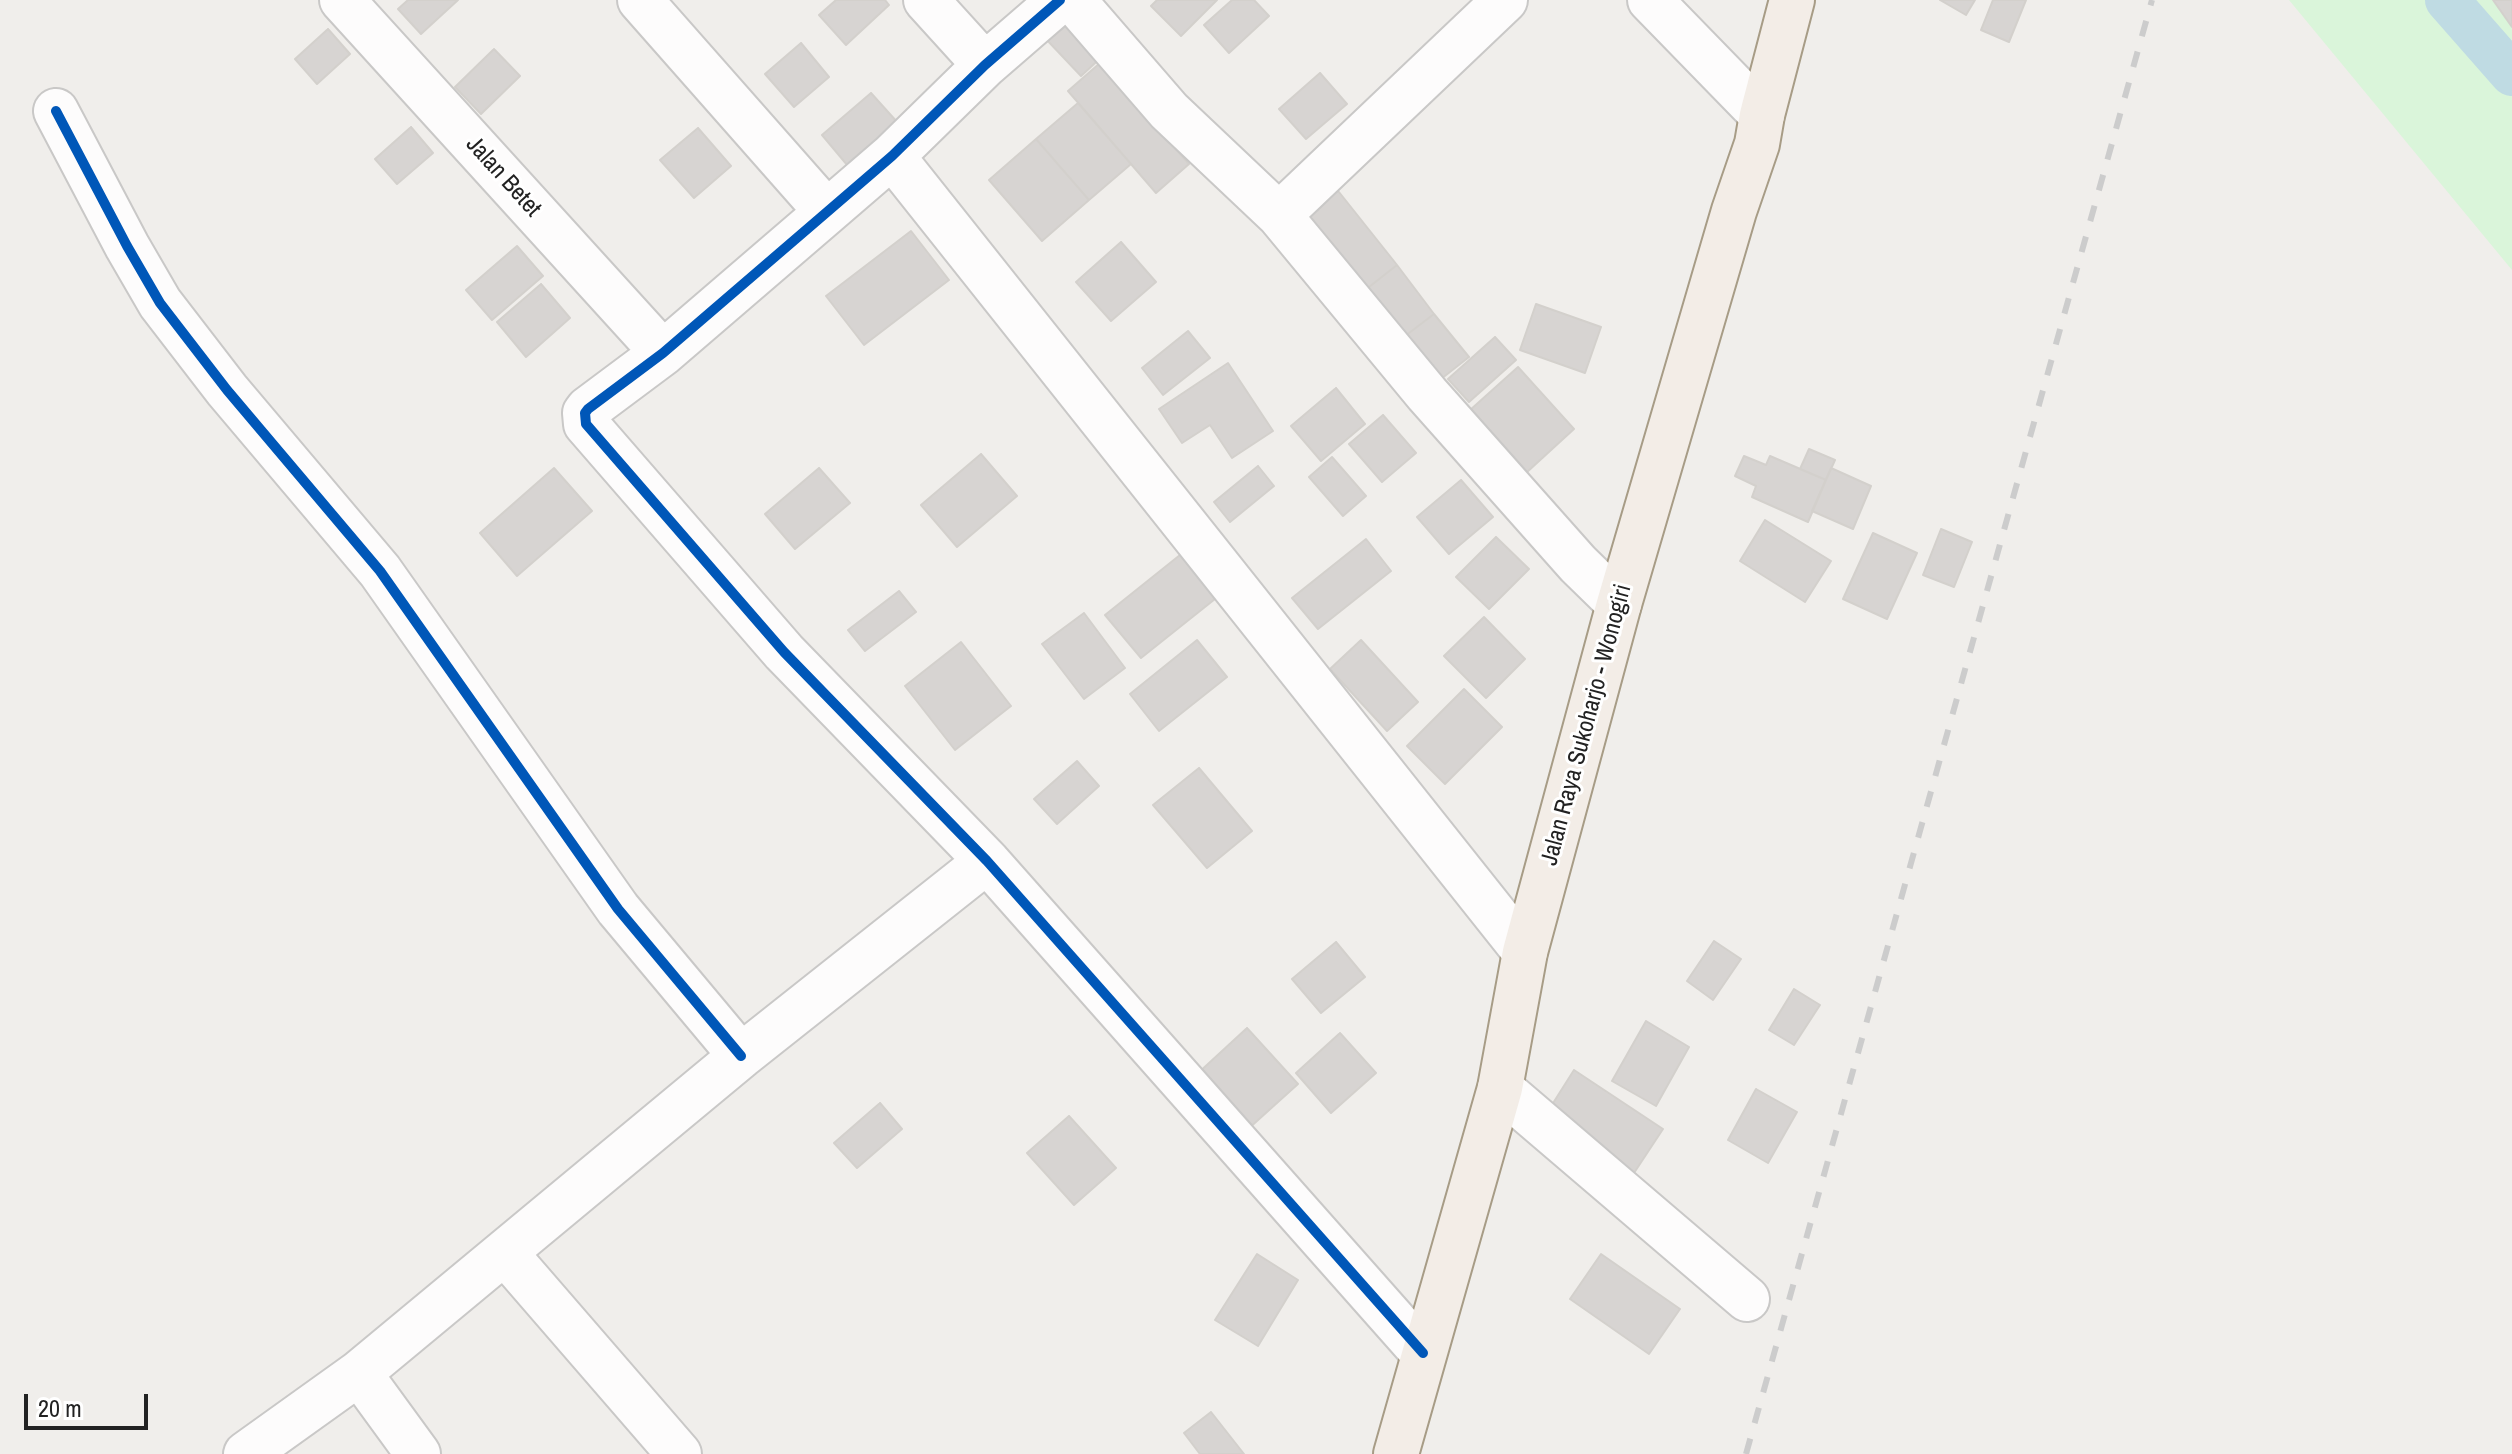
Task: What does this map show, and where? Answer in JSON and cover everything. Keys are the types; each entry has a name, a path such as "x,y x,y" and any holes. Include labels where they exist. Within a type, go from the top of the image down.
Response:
{"main road":[{"name":"Jalan Raya Sukoharjo - Wonogiri","path":"1396,1454 1500,1088 1525,952 1619,604 1734,211 1757,144 1792,0"}],"street":[{"name":"Jalan Betet","path":"342,0 663,353"},
{"path":"640,0 827,212"},
{"path":"926,0 985,65"},
{"path":"1060,0 985,65 892,156 663,353 588,409 585,413 586,424 784,652 987,861 1423,1353"},
{"path":"1073,0 1169,111 1279,215 1427,394 1578,564 1619,604"},
{"path":"1279,215 1505,0"},
{"path":"1650,0 1762,115"},
{"path":"56,111 160,303 227,390 380,571 618,909 741,1056"},
{"path":"892,156 1525,952"},
{"path":"246,1454 359,1373 741,1056 987,861"},
{"path":"1500,1088 1747,1299"},
{"path":"505,1253 679,1454"},
{"path":"359,1373 418,1454"}],"green space":[{"path":"2289,0 2512,0 2512,270"}],"building":[{"path":"408,0 458,0 421,34 398,9"},
{"path":"836,0 885,0 889,5 846,45 819,15"},
{"path":"1157,0 1217,0 1181,36 1151,6"},
{"path":"1232,0 1254,0 1269,16 1229,53 1204,25"},
{"path":"1940,0 1975,0 1966,15"},
{"path":"1993,0 2026,0 2009,42 1981,30"},
{"path":"2493,0 2512,0 2512,27"},
{"path":"1070,15 1106,53 1081,76 1045,38"},
{"path":"328,29 350,54 317,84 295,59"},
{"path":"801,43 829,77 794,107 765,74"},
{"path":"494,49 520,76 481,114 455,87"},
{"path":"1100,63 1189,164 1156,193 1068,91"},
{"path":"1320,73 1347,104 1306,139 1279,109"},
{"path":"871,93 898,123 848,166 822,135"},
{"path":"1078,103 1131,164 1089,200 1036,139"},
{"path":"411,127 433,153 397,184 375,159"},
{"path":"698,128 731,166 694,198 660,160"},
{"path":"1036,139 1089,200 1042,241 989,180"},
{"path":"1331,182 1397,265 1355,298 1289,214"},
{"path":"911,231 949,280 864,345 826,296"},
{"path":"1121,242 1156,282 1111,321 1076,282"},
{"path":"517,246 543,276 492,320 466,290"},
{"path":"1397,265 1434,314 1392,346 1355,298"},
{"path":"541,284 570,318 526,357 497,322"},
{"path":"1536,304 1601,327 1585,373 1520,350"},
{"path":"1434,314 1469,357 1427,390 1392,346"},
{"path":"1188,331 1210,358 1163,395 1142,368"},
{"path":"1495,337 1516,360 1469,402 1448,379"},
{"path":"1228,363 1273,431 1232,458 1210,425 1182,443 1159,409"},
{"path":"1518,367 1574,429 1526,473 1469,411"},
{"path":"1336,388 1365,424 1321,461 1291,426"},
{"path":"1383,415 1416,453 1382,482 1349,444"},
{"path":"1809,449 1835,460 1826,480 1800,469"},
{"path":"981,454 1017,496 957,547 921,505"},
{"path":"1744,456 1766,465 1770,456 1826,480 1808,522 1752,497 1756,486 1735,476"},
{"path":"1332,457 1366,496 1343,516 1309,477"},
{"path":"1258,466 1274,486 1230,522 1214,502"},
{"path":"554,468 592,511 517,576 480,533"},
{"path":"819,468 850,503 795,549 765,514"},
{"path":"1831,468 1871,486 1853,529 1812,511"},
{"path":"1461,480 1493,517 1449,554 1417,517"},
{"path":"1765,520 1831,561 1805,602 1740,561"},
{"path":"1941,529 1972,542 1954,587 1923,575"},
{"path":"1873,533 1917,553 1887,619 1843,599"},
{"path":"1496,537 1529,569 1489,609 1456,577"},
{"path":"1366,539 1391,571 1318,629 1292,598"},
{"path":"1185,551 1220,595 1141,658 1105,615"},
{"path":"899,591 916,612 865,651 848,630"},
{"path":"1084,613 1125,668 1084,699 1042,644"},
{"path":"1484,617 1525,659 1486,698 1444,656"},
{"path":"1197,640 1227,677 1159,731 1130,694"},
{"path":"1361,640 1418,702 1387,731 1330,669"},
{"path":"961,642 1011,706 955,750 905,686"},
{"path":"1464,689 1502,727 1445,784 1407,746"},
{"path":"1077,761 1099,786 1057,824 1034,799"},
{"path":"1199,768 1252,831 1207,868 1153,805"},
{"path":"1714,941 1741,959 1713,1000 1687,981"},
{"path":"1336,942 1365,977 1321,1013 1292,979"},
{"path":"1794,989 1820,1005 1794,1045 1769,1030"},
{"path":"1646,1021 1689,1047 1656,1106 1612,1081"},
{"path":"1247,1028 1298,1084 1247,1130 1196,1075"},
{"path":"1340,1033 1376,1073 1331,1113 1296,1073"},
{"path":"1574,1070 1663,1129 1632,1176 1543,1119"},
{"path":"1756,1089 1797,1112 1768,1163 1728,1140"},
{"path":"880,1103 902,1129 857,1168 834,1143"},
{"path":"1069,1116 1116,1168 1074,1205 1027,1153"},
{"path":"1257,1254 1298,1280 1258,1346 1215,1320"},
{"path":"1601,1254 1680,1309 1649,1354 1570,1299"},
{"path":"1211,1412 1244,1454 1200,1454 1184,1433"}],"waterway":[{"path":"2447,0 2512,74"}],"railway":[{"path":"1746,1454 2152,0"}],"cycle path":[{"path":"1060,0 985,65 892,156 663,353 588,409 585,413 586,424 784,652 987,861 1423,1353"},
{"path":"56,111 160,303 227,390 380,571 618,909 741,1056"}]}
